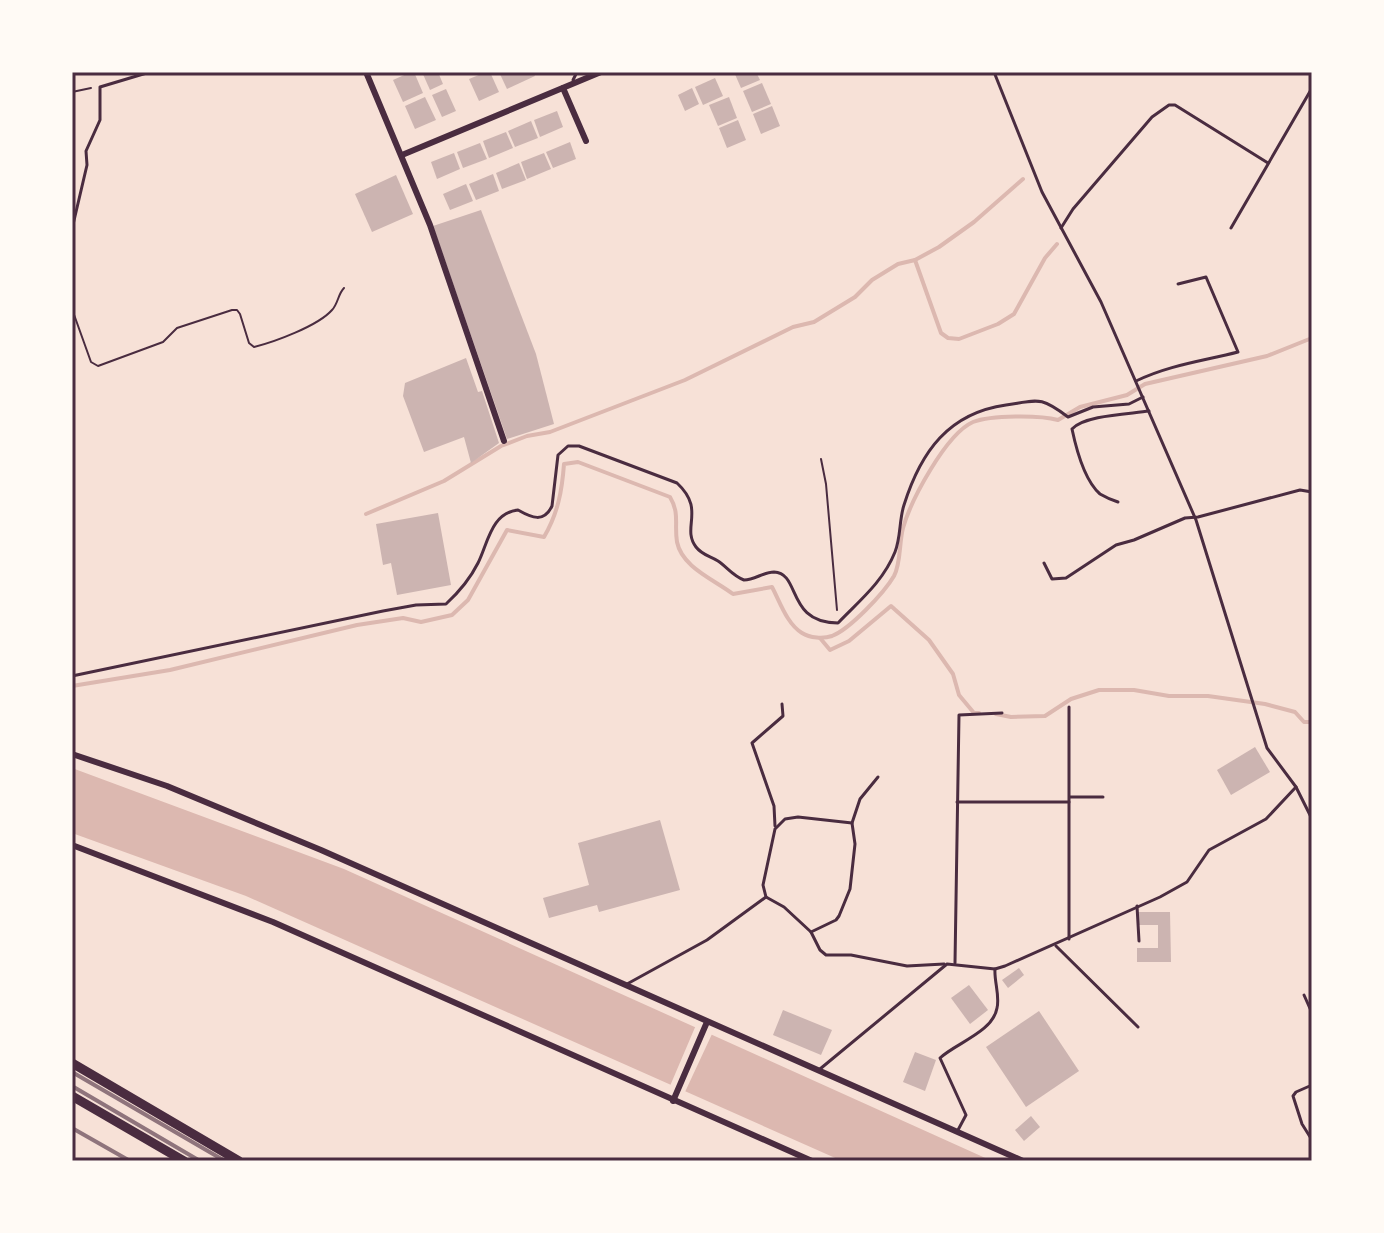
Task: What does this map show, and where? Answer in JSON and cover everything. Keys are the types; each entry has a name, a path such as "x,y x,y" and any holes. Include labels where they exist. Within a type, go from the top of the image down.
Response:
{"main road":[{"path":"72,1063 239,1161"},
{"path":"72,1096 184,1161"}],"street":[{"path":"366,72 430,225 504,441"},
{"path":"402,155 601,72"},
{"path":"563,88 586,141"},
{"path":"72,754 167,786 627,984 706,1026 818,1071 1023,1161"},
{"path":"72,845 273,922 812,1161"},
{"path":"673,1101 706,1026"}],"lane":[{"path":"72,229 87,165 86,151 100,120 100,87 150,72"},
{"path":"572,84 577,72"},
{"path":"994,72 1042,192 1101,302 1194,517 1267,748 1296,787 1312,819"},
{"path":"1231,228 1312,88"},
{"path":"1061,228 1073,209 1152,117 1169,105 1175,105 1268,163"},
{"path":"1136,381 1164,367 1187,365 1238,352 1206,277 1178,284"},
{"path":"72,676 383,611 446,604 472,572 490,531 505,514 518,510 536,519 549,512 558,455 568,446 579,446 677,483 692,502 692,538 702,554 720,562 727,571 744,580 768,573 781,573 805,613 824,623 838,623 886,571 896,551 903,507 915,475 943,433 955,422 979,410 1034,400 1047,401 1068,417 1093,407 1129,404 1143,397"},
{"path":"1118,502 1101,494 1093,485 1076,449 1072,429 1077,423 1092,419 1149,411"},
{"path":"1044,563 1052,579 1066,578 1116,545 1185,518 1300,490 1312,492"},
{"path":"782,704 783,716 752,743 774,806 775,829 763,885 766,897 784,907 811,932 826,955 851,955 907,966 955,963 995,969 1056,946 1187,882 1209,850 1266,819 1296,787"},
{"path":"1069,707 1069,939"},
{"path":"955,963 959,715 1002,713"},
{"path":"811,932 836,920 850,889 855,844 852,823 860,799 878,777"},
{"path":"957,802 1103,797"},
{"path":"775,829 785,819 798,817 852,823"},
{"path":"627,984 707,940 766,897"},
{"path":"1137,906 1139,941"},
{"path":"1056,946 1138,1027"},
{"path":"818,1071 947,964"},
{"path":"958,1131 966,1115 940,1058 978,1031 993,1016 998,1007 995,969"},
{"path":"1304,995 1312,1013"},
{"path":"1312,1085 1293,1096 1302,1124 1312,1140"}],"path":[{"path":"72,92 100,87"},
{"path":"72,309 91,362 98,366 163,342 177,328 232,310 240,314 249,343 259,346 333,310 344,288"},
{"path":"821,459 838,623"}],"shaded area":[{"path":"72,768 344,869 992,1161 842,1161 246,896 72,833"}],"pier":[{"path":"696,1025 715,1033 685,1092 688,1097 667,1087"}],"building":[{"path":"414,72 423,93 403,102 393,80"},
{"path":"422,72 438,72 443,84 430,90"},
{"path":"490,72 499,92 479,101 469,79"},
{"path":"499,72 533,72 535,76 507,89"},
{"path":"734,72 756,72 760,80 741,88"},
{"path":"715,78 723,96 703,105 695,87"},
{"path":"762,83 771,104 752,112 743,91"},
{"path":"692,88 699,104 685,111 678,95"},
{"path":"446,89 456,111 442,117 432,95"},
{"path":"425,97 436,120 415,129 405,106"},
{"path":"729,97 737,118 718,126 709,105"},
{"path":"772,106 780,126 761,134 753,114"},
{"path":"557,111 563,127 540,137 534,120"},
{"path":"738,120 746,140 727,148 719,128"},
{"path":"531,121 538,138 515,147 508,131"},
{"path":"506,132 513,148 489,158 483,141"},
{"path":"570,142 576,159 553,168 546,152"},
{"path":"480,143 487,159 463,168 457,152"},
{"path":"454,153 460,169 437,179 431,162"},
{"path":"544,153 551,169 527,179 521,162"},
{"path":"519,163 526,180 502,189 496,173"},
{"path":"493,174 499,191 476,200 469,184"},
{"path":"396,175 413,214 372,232 355,194"},
{"path":"466,184 473,201 450,210 443,194"},
{"path":"481,210 536,354 554,424 507,439 433,226"},
{"path":"466,358 478,392 482,391 499,443 471,463 464,437 424,452 403,396 405,383"},
{"path":"438,513 451,585 397,595 391,563 383,565 376,524"},
{"path":"1255,747 1270,772 1231,795 1217,770"},
{"path":"660,820 680,890 599,912 597,905 549,918 543,898 589,885 578,843"},
{"path":"1137,912 1170,912 1171,962 1137,962 1137,948 1158,948 1158,925 1137,925"},
{"path":"1019,968 1024,975 1008,988 1002,980"},
{"path":"969,985 988,1010 970,1024 951,998"},
{"path":"783,1010 832,1030 821,1055 773,1035"},
{"path":"1039,1011 1079,1071 1026,1107 986,1047"},
{"path":"915,1052 936,1060 925,1091 903,1082"},
{"path":"1031,1116 1040,1127 1024,1141 1015,1130"}],"waterway":[{"path":"366,514 444,481 501,446 527,436 550,432 685,380 793,327 814,322 855,297 872,280 898,264 915,260 939,247 974,222 1023,179"},
{"path":"915,260 941,333 948,338 959,339 998,324 1014,314 1045,258 1057,244"},
{"path":"72,686 170,670 357,625 403,618 421,622 452,615 468,600 507,530 544,537 558,502 564,464 578,462 670,497 676,514 680,551 699,572 733,594 772,587 784,612 797,629 805,635 825,638 848,626 866,610 894,576 903,528 922,485 941,453 973,422 1016,416 1058,420 1080,407 1127,395 1145,384 1267,356 1312,338"},
{"path":"820,638 830,650 849,641 891,606 929,640 953,674 959,695 974,713 979,713"},
{"path":"996,714 1045,716 1071,699 1099,690 1134,690 1265,704 1295,712 1304,722 1312,722"}],"railway":[{"path":"72,1072 225,1161"},
{"path":"72,1086 200,1161"},
{"path":"72,1128 130,1161"}]}
